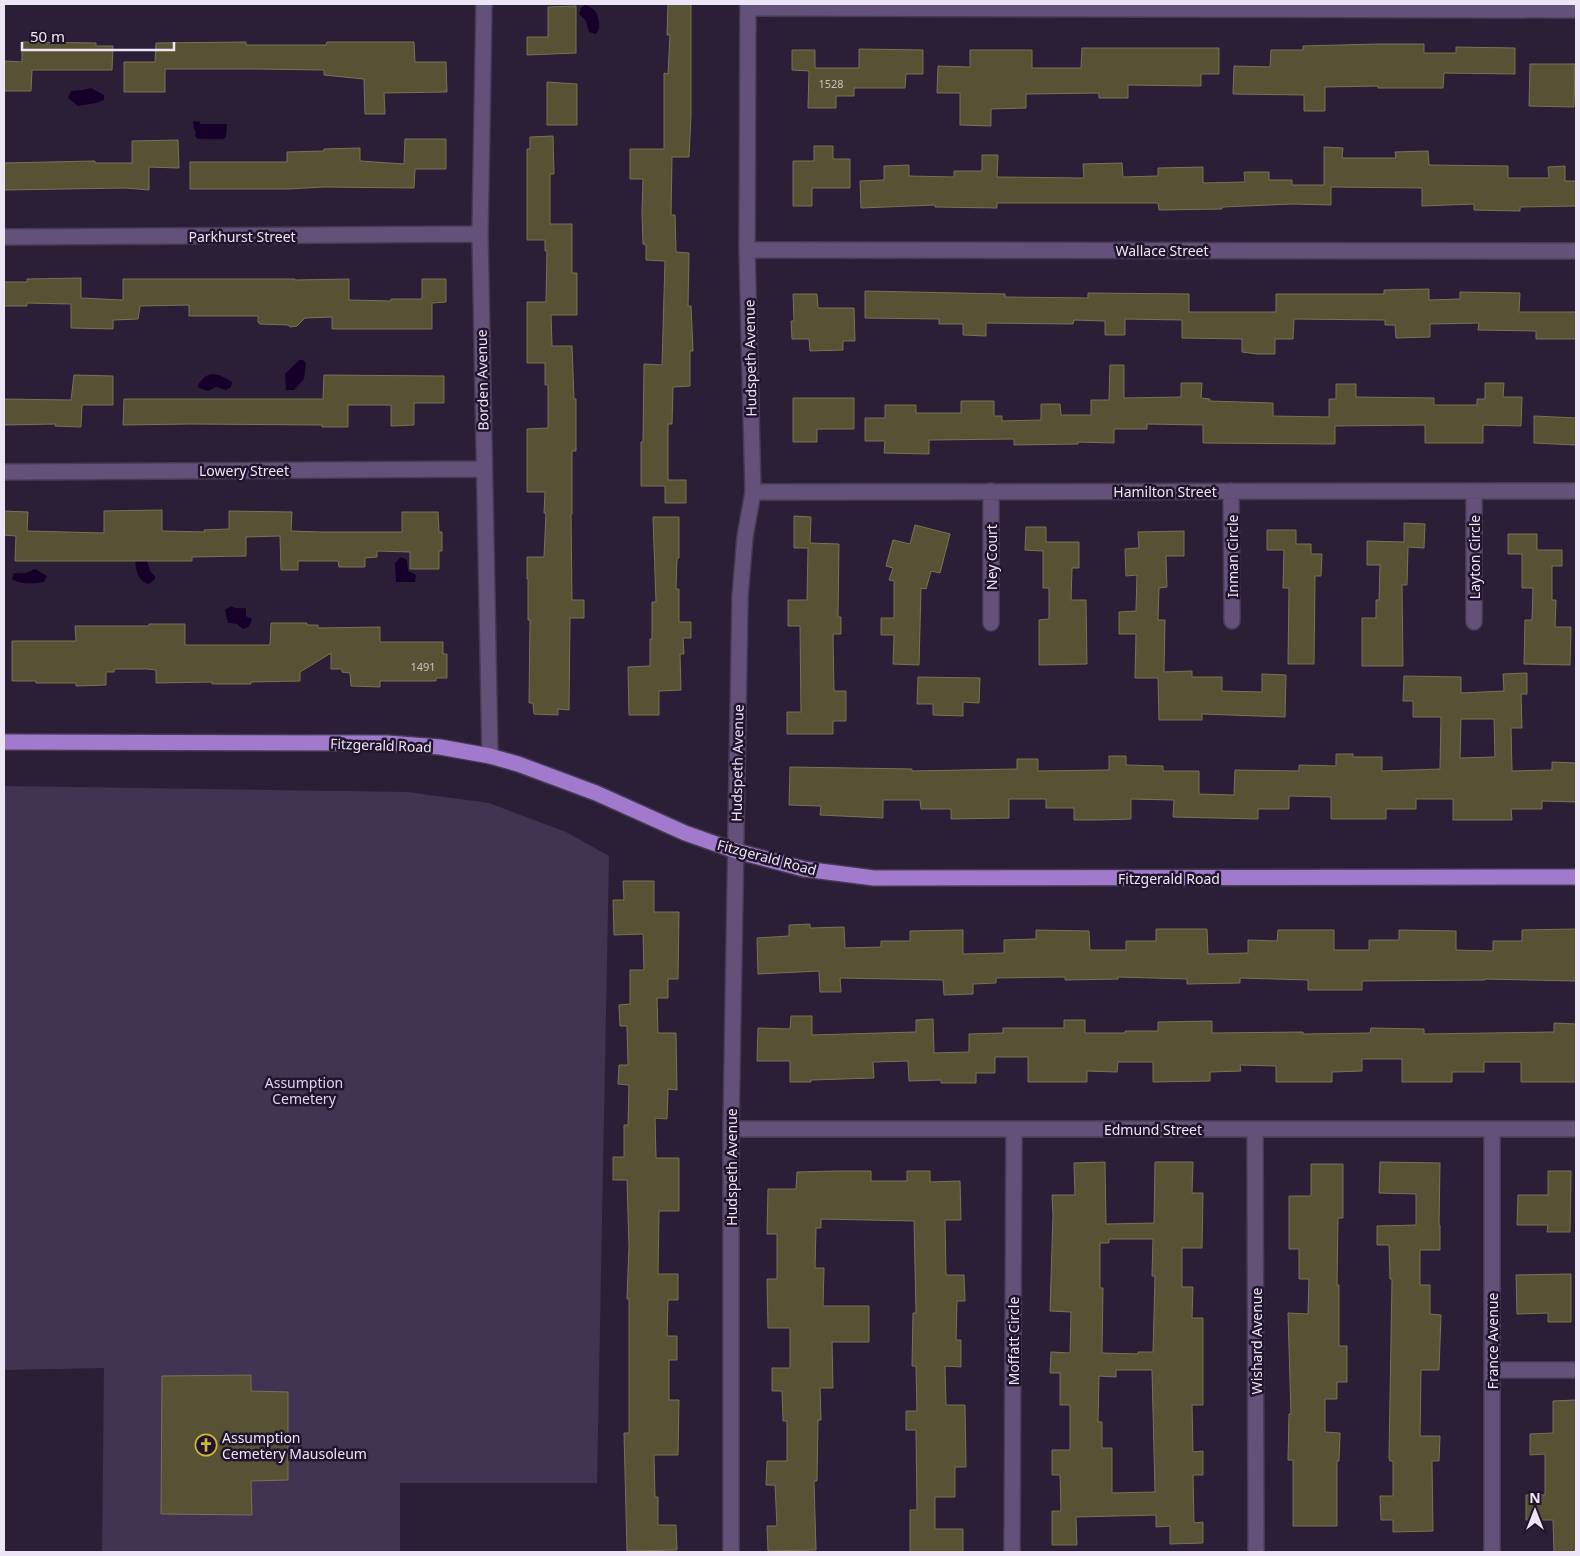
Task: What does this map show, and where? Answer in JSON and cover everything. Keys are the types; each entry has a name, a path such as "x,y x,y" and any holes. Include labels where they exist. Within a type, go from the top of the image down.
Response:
{"main road":[{"name":"Fitzgerald Road","path":"4,742 387,743 440,747 490,756 544,773 596,792 685,833 736,851 804,869 874,878 1576,877"}],"street":[{"name":"Borden Avenue","path":"484,4 480,234 483,469 490,756"},
{"path":"748,6 1576,10"},
{"name":"Hudspeth Avenue","path":"731,1552 731,1130 740,597 745,537 753,492 748,250 748,6"},
{"name":"Parkhurst Street","path":"4,237 480,234"},
{"name":"Wallace Street","path":"748,250 1576,251"},
{"name":"Lowery Street","path":"4,472 483,469"},
{"name":"Ney Court","path":"990,491 990,622"},
{"name":"Inman Circle","path":"1231,491 1232,621"},
{"name":"Layton Circle","path":"1474,491 1474,622"},
{"name":"Hamilton Street","path":"753,492 1576,491"},
{"name":"Edmund Street","path":"731,1130 1576,1129"},
{"name":"Moffatt Circle","path":"1012,1552 1014,1130"},
{"name":"Wishard Avenue","path":"1255,1130 1256,1552"},
{"name":"France Avenue","path":"1492,1130 1492,1552"},
{"path":"1492,1370 1576,1370"}],"green space":[{"name":"Assumption Cemetery","path":"4,786 407,792 489,803 566,832 609,856 597,1483 400,1483 400,1552 102,1552 104,1368 4,1370"}],"shaded area":[{"path":"585,5 592,8 598,17 599,29 596,34 589,32 586,21 579,14 581,8"},
{"path":"91,88 104,95 104,100 78,106 68,98 71,91"},
{"path":"193,121 200,122 200,124 227,124 226,136 224,139 198,139 195,136 196,132"},
{"path":"299,360 303,360 306,363 304,379 294,390 286,390 285,374"},
{"path":"213,374 232,382 231,387 226,390 216,387 208,391 199,388 198,385 202,379"},
{"path":"136,557 147,560 150,571 155,576 155,579 149,584 145,583 138,574"},
{"path":"401,557 407,560 408,571 416,575 415,582 396,582 395,563"},
{"path":"35,569 47,576 44,582 24,583 12,579 14,573 26,573"},
{"path":"231,606 246,609 246,616 252,619 249,627 243,629 237,624 228,623 225,610"}],"building":[{"path":"668,4 691,4 689,157 672,157 671,215 675,215 676,252 689,253 688,306 691,306 693,351 690,351 690,386 673,387 672,424 668,424 668,480 686,480 686,503 665,503 665,486 641,486 644,364 662,365 665,261 646,260 646,245 643,244 643,179 630,179 630,149 664,149 664,73 668,74 670,35 667,35"},
{"path":"576,6 576,53 527,55 527,37 548,37 548,7"},
{"path":"22,42 96,43 96,46 113,46 112,70 32,70 31,91 4,91 4,61 22,62"},
{"path":"246,42 246,45 326,45 327,42 414,42 415,62 446,62 447,92 384,93 385,114 365,114 364,79 324,75 324,70 165,69 165,92 124,92 124,62 155,62 156,43"},
{"path":"1424,44 1424,53 1456,53 1456,47 1515,48 1515,74 1444,73 1443,88 1325,87 1325,111 1304,111 1304,95 1233,94 1234,66 1270,67 1271,50 1303,50 1303,46"},
{"path":"1082,48 1219,48 1219,74 1201,74 1201,86 1128,85 1128,98 1099,98 1099,93 1026,94 1026,108 991,109 991,126 960,125 960,93 937,93 938,66 970,67 970,50 1032,50 1032,68 1081,68"},
{"path":"859,49 923,50 923,74 906,74 905,88 854,88 854,96 836,96 836,108 808,108 809,71 792,70 792,50 815,50 815,68 859,68"},
{"path":"1530,64 1575,64 1574,107 1529,106"},
{"path":"547,82 577,84 577,125 547,125"},
{"path":"553,136 554,174 550,174 550,224 572,224 572,273 577,273 577,315 551,315 552,346 572,346 574,399 576,399 576,451 572,451 572,600 584,600 584,618 570,618 569,710 558,709 558,715 534,714 533,703 529,703 530,620 528,620 527,579 527,557 544,557 546,513 544,513 545,492 527,492 527,429 548,428 548,385 545,385 545,363 527,363 527,302 546,302 547,251 545,251 545,240 527,240 527,149 530,149 530,137"},
{"path":"405,139 446,139 446,169 415,169 414,188 190,189 190,162 287,162 287,152 360,148 360,161 404,164"},
{"path":"178,140 179,168 149,167 149,190 126,188 4,190 4,163 95,161 95,163 132,163 132,141"},
{"path":"814,146 833,146 833,159 850,159 850,188 812,188 812,206 793,206 793,161 814,161"},
{"path":"1324,147 1343,148 1342,158 1396,158 1395,152 1428,151 1429,165 1508,166 1508,178 1549,178 1548,167 1565,166 1565,181 1576,181 1576,206 1520,207 1520,211 1474,210 1474,204 1422,206 1422,188 1331,187 1331,205 1293,204 1222,207 1222,209 1159,210 1158,203 997,203 997,208 935,207 935,205 861,208 860,181 884,180 884,166 909,165 909,176 954,177 954,171 982,171 982,155 998,155 997,177 1084,178 1083,164 1122,163 1123,177 1158,176 1158,168 1203,167 1203,183 1245,182 1244,172 1269,172 1269,180 1292,180 1292,185 1324,185"},
{"path":"81,278 81,298 123,300 123,279 349,279 349,300 391,301 391,299 422,299 422,279 446,279 446,302 432,303 432,329 332,329 332,317 305,318 297,326 290,327 288,325 260,324 258,316 189,316 189,305 140,306 138,319 113,320 113,329 71,328 71,304 27,303 27,306 4,306 4,282 27,282 27,279"},
{"path":"1429,289 1429,300 1460,299 1460,292 1520,293 1519,312 1576,312 1576,339 1536,339 1536,331 1478,330 1479,323 1430,324 1430,337 1396,338 1395,325 1385,325 1385,320 1294,319 1293,339 1275,339 1275,354 1257,354 1242,352 1242,339 1182,338 1182,320 1125,319 1125,335 1105,335 1105,321 1074,320 1073,324 986,323 986,336 963,335 963,324 939,324 939,319 865,318 865,291 1005,294 1005,297 1088,298 1088,293 1189,294 1189,312 1276,312 1276,294 1384,294 1384,290"},
{"path":"793,294 817,294 818,308 854,308 855,341 843,341 843,350 810,351 809,339 792,339 791,321 794,321"},
{"path":"1110,365 1124,365 1124,398 1181,397 1181,383 1202,383 1201,398 1210,399 1209,401 1273,403 1273,416 1329,417 1329,399 1336,399 1336,384 1356,384 1356,397 1434,398 1434,405 1477,405 1477,399 1485,399 1485,383 1504,383 1503,397 1522,397 1521,426 1483,425 1483,443 1425,443 1425,425 1335,426 1335,444 1203,443 1203,425 1147,424 1147,429 1114,429 1114,443 1078,442 1078,444 1014,445 1014,439 929,440 929,454 884,453 885,441 865,441 865,418 885,418 885,405 916,405 916,413 961,413 961,401 994,401 994,416 1002,416 1002,421 1041,420 1041,404 1060,404 1061,415 1091,415 1091,400 1109,400"},
{"path":"74,375 113,376 113,405 82,405 81,427 55,426 56,424 4,425 4,399 71,400"},
{"path":"324,375 444,376 444,403 414,403 414,425 391,426 391,405 348,405 348,427 322,427 322,425 123,425 124,399 323,399"},
{"path":"793,398 854,398 854,429 817,429 817,442 793,442"},
{"path":"1534,416 1576,418 1576,445 1534,443"},
{"path":"162,510 162,531 205,532 204,530 229,529 229,511 292,512 291,531 322,532 402,532 402,512 438,512 439,532 442,532 442,551 439,551 439,569 410,569 410,552 377,551 377,557 365,558 365,567 339,567 338,561 298,561 298,570 281,570 280,536 246,537 246,556 192,557 192,561 15,561 16,536 4,535 4,511 28,512 27,531 104,533 104,511"},
{"path":"794,516 811,517 810,543 839,544 838,617 841,617 841,634 833,634 834,691 846,691 846,721 833,721 833,734 787,734 787,712 801,712 800,626 788,626 788,600 807,600 808,548 794,548"},
{"path":"653,517 679,517 679,558 677,558 676,589 679,589 679,622 691,622 691,638 683,638 684,654 680,654 681,690 659,691 659,715 629,715 628,667 650,666 652,602 656,602"},
{"path":"1404,523 1425,524 1424,548 1408,547 1407,585 1402,585 1403,666 1362,666 1362,618 1376,618 1376,600 1379,600 1380,565 1367,565 1367,541 1404,542"},
{"path":"915,525 950,534 940,573 931,571 926,589 921,588 919,665 893,664 894,635 881,635 881,618 894,618 894,581 889,580 893,568 886,566 893,540 910,544"},
{"path":"1026,527 1046,527 1046,542 1079,542 1079,568 1072,568 1071,600 1086,600 1087,664 1039,665 1039,620 1049,619 1049,588 1043,588 1043,551 1025,550"},
{"path":"1267,530 1296,530 1296,544 1311,544 1311,554 1322,554 1321,576 1315,576 1314,664 1288,664 1289,588 1283,588 1284,550 1267,550"},
{"path":"1184,531 1184,556 1166,556 1167,587 1159,588 1158,620 1165,620 1164,672 1192,671 1192,677 1222,677 1222,691 1262,692 1262,674 1286,675 1285,717 1202,714 1202,720 1159,720 1158,678 1135,678 1136,634 1119,634 1119,612 1136,611 1137,575 1126,576 1125,549 1139,548 1138,532"},
{"path":"1508,534 1537,534 1537,550 1562,550 1562,566 1552,566 1552,600 1556,600 1555,627 1571,627 1570,665 1524,664 1525,620 1532,620 1533,588 1522,588 1522,554 1508,554"},
{"path":"271,623 307,623 307,625 318,625 318,628 380,627 380,642 443,642 443,654 447,654 447,678 436,678 436,681 380,681 380,687 351,686 350,673 342,672 342,669 331,669 331,653 300,672 300,681 251,682 251,684 212,684 212,682 156,683 156,670 114,669 114,672 106,672 106,685 76,686 76,683 12,681 12,641 76,641 75,626 185,624 185,645 270,645"},
{"path":"1527,673 1527,694 1521,694 1522,728 1511,728 1512,771 1552,770 1552,762 1576,763 1576,802 1542,801 1542,809 1511,809 1512,820 1453,820 1453,799 1416,799 1416,809 1386,809 1386,819 1331,819 1331,797 1289,796 1289,809 1258,809 1258,819 1173,817 1174,800 1131,799 1131,819 1100,820 1074,820 1074,808 1046,808 1046,799 1009,799 1009,818 951,819 951,809 921,809 920,800 883,800 883,818 820,815 821,806 789,805 790,767 912,769 912,771 1017,769 1017,759 1038,759 1038,771 1109,770 1109,756 1126,756 1126,765 1163,766 1163,771 1199,771 1199,794 1234,795 1235,770 1299,771 1299,765 1336,766 1336,754 1353,754 1353,757 1382,757 1382,771 1440,769 1441,717 1413,717 1413,701 1403,701 1404,676 1461,677 1461,693 1504,691 1503,674","holes":["1461,719 1494,719 1495,757 1460,758"]},
{"path":"918,677 980,678 979,703 963,702 963,716 933,715 933,704 917,704"},
{"path":"623,881 654,881 654,912 679,912 678,979 668,979 668,998 657,998 658,1033 676,1033 677,1090 668,1089 667,1119 655,1118 656,1158 679,1158 679,1211 659,1211 658,1274 678,1274 678,1300 668,1300 667,1336 677,1336 677,1360 669,1360 669,1400 679,1400 678,1455 654,1455 655,1497 658,1497 658,1525 676,1525 677,1550 627,1551 624,1433 629,1433 627,1180 613,1180 613,1157 624,1157 624,1125 628,1125 629,1085 618,1084 619,1065 628,1065 627,1026 620,1026 619,1005 630,1004 630,970 644,970 643,934 614,935 613,900 624,900"},
{"path":"810,924 810,928 844,927 845,948 881,947 881,941 910,941 910,931 963,930 963,954 1004,953 1004,940 1036,939 1036,930 1089,931 1090,950 1126,950 1126,941 1156,941 1156,929 1207,929 1208,954 1248,953 1248,940 1277,941 1278,930 1334,930 1334,950 1369,950 1369,940 1399,940 1399,930 1456,931 1456,950 1493,951 1493,941 1522,941 1522,930 1576,929 1576,981 1485,979 1362,981 1362,990 1308,990 1308,980 1240,978 1240,983 1187,984 1187,979 1118,977 1118,979 1065,980 1065,977 996,978 996,983 973,984 973,994 944,995 943,980 840,978 841,992 820,992 819,971 758,974 757,938 789,936 789,925"},
{"path":"791,1016 812,1016 812,1035 916,1032 916,1020 933,1019 934,1053 969,1052 969,1034 1003,1033 1003,1028 1064,1028 1064,1020 1085,1020 1085,1033 1158,1031 1158,1022 1212,1021 1212,1033 1303,1032 1303,1034 1370,1033 1371,1028 1424,1029 1424,1034 1554,1032 1554,1023 1576,1024 1576,1082 1521,1082 1521,1062 1484,1062 1484,1072 1452,1072 1452,1082 1402,1082 1402,1059 1362,1059 1362,1071 1332,1072 1332,1082 1276,1082 1276,1066 1240,1065 1241,1071 1210,1072 1210,1081 1153,1082 1153,1062 1118,1062 1117,1072 1087,1071 1087,1082 1028,1082 1028,1057 995,1057 995,1073 976,1073 976,1083 941,1083 941,1080 909,1081 908,1061 873,1062 874,1078 790,1082 790,1061 757,1061 758,1028 790,1029"},
{"path":"1105,1162 1106,1224 1154,1223 1155,1162 1193,1162 1192,1193 1203,1193 1202,1248 1182,1248 1182,1287 1193,1287 1192,1318 1203,1318 1203,1405 1192,1405 1193,1452 1203,1451 1203,1475 1193,1475 1194,1523 1203,1522 1203,1543 1170,1544 1170,1526 1156,1527 1156,1515 1076,1517 1077,1545 1052,1545 1052,1511 1061,1511 1060,1475 1052,1475 1052,1450 1070,1450 1070,1405 1060,1405 1060,1373 1050,1373 1051,1352 1070,1353 1071,1312 1050,1311 1052,1195 1075,1195 1074,1163","holes":["1109,1239 1153,1239 1152,1276 1155,1276 1153,1352 1138,1352 1138,1354 1102,1353 1103,1288 1100,1288 1100,1243 1109,1243","1116,1370 1152,1370 1155,1492 1112,1493 1112,1448 1102,1448 1102,1422 1098,1422 1099,1376 1116,1377"]},
{"path":"1380,1162 1440,1163 1440,1250 1420,1250 1420,1285 1430,1285 1430,1314 1441,1315 1439,1370 1421,1370 1420,1436 1440,1436 1439,1461 1432,1461 1433,1531 1393,1532 1393,1520 1381,1520 1380,1496 1393,1496 1393,1461 1390,1461 1389,1458 1392,1279 1390,1279 1389,1245 1377,1245 1377,1226 1416,1225 1416,1194 1379,1193"},
{"path":"1311,1164 1343,1164 1343,1218 1338,1218 1337,1285 1339,1285 1339,1346 1347,1346 1347,1382 1337,1382 1337,1399 1325,1399 1325,1432 1340,1433 1339,1461 1337,1461 1337,1526 1293,1526 1293,1460 1288,1460 1289,1414 1291,1414 1288,1313 1308,1314 1309,1279 1299,1279 1299,1249 1289,1249 1289,1196 1311,1196"},
{"path":"871,1171 871,1181 907,1181 907,1171 930,1171 930,1182 960,1181 961,1220 945,1220 946,1275 964,1275 965,1301 957,1301 956,1340 961,1340 961,1367 945,1366 946,1405 965,1405 966,1467 955,1467 955,1497 935,1497 935,1529 963,1529 963,1552 910,1552 910,1510 917,1510 916,1430 906,1430 906,1411 917,1411 916,1366 912,1366 913,1313 916,1313 914,1221 821,1219 821,1228 816,1228 815,1268 824,1268 823,1306 869,1306 869,1342 832,1342 833,1388 820,1388 821,1420 818,1420 817,1481 814,1481 816,1550 768,1551 767,1526 777,1526 775,1485 766,1485 767,1461 787,1461 787,1421 783,1421 782,1391 772,1391 772,1368 790,1368 790,1328 768,1328 767,1279 777,1279 777,1234 767,1234 768,1189 796,1189 797,1172"},
{"path":"1548,1171 1571,1171 1570,1232 1547,1232 1548,1225 1517,1225 1518,1195 1548,1195"},
{"path":"1571,1274 1571,1322 1548,1322 1548,1313 1517,1314 1516,1275"},
{"name":"Assumption Cemetery Mausoleum","path":"251,1375 251,1391 288,1392 288,1480 251,1481 252,1515 161,1514 162,1376"},
{"path":"1576,1400 1576,1552 1554,1552 1553,1520 1526,1520 1526,1495 1545,1495 1545,1454 1530,1455 1530,1434 1553,1433 1553,1401"}],"place":[{"name":"Assumption Cemetery Mausoleum","path":"206,1445"}]}
